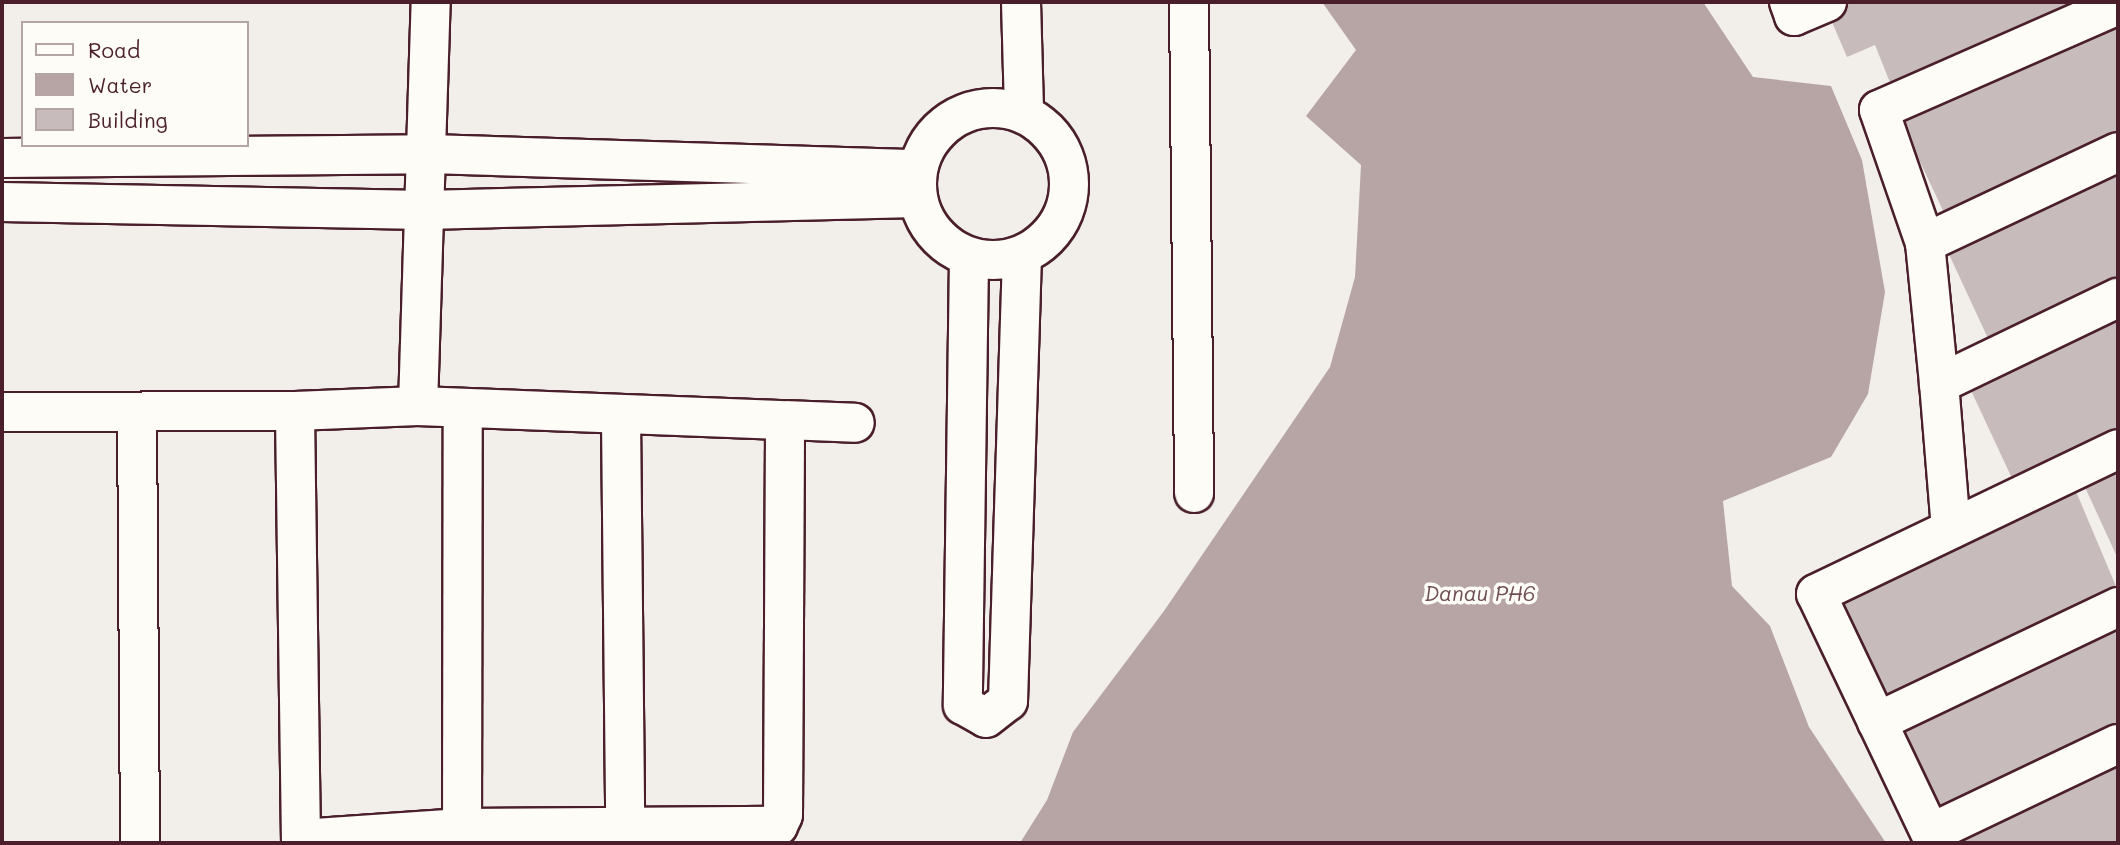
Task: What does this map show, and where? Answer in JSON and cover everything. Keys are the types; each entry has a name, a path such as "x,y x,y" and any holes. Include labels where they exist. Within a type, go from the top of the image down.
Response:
{"street":[{"path":"418,406 429,155 430,2"},
{"path":"1021,2 1024,112"},
{"path":"1189,2 1194,493"},
{"path":"1789,2 1794,16 1827,2"},
{"path":"1951,529 1925,243 1879,110 2118,5"},
{"path":"979,108 1024,112 1059,141 1071,184 1058,228 1022,257 969,258 934,236 917,184 939,129 979,108"},
{"path":"1925,243 2118,152"},
{"path":"2,158 429,155 917,184"},
{"path":"2,202 425,210 917,184"},
{"path":"969,258 962,705 986,718 1008,701 1022,257"},
{"path":"1939,384 2118,299"},
{"path":"2,412 295,411 418,406 621,418 855,423"},
{"path":"462,828 463,409"},
{"path":"295,411 301,841 462,828 764,830 778,826 783,815 785,421"},
{"path":"137,412 140,843"},
{"path":"621,418 625,827"},
{"path":"2118,449 1816,594 1933,838 2118,744"},
{"path":"1877,722 2118,607"}],"water":[{"name":"Danau PH6","path":"1322,2 1703,2 1753,77 1831,86 1862,160 1885,292 1868,394 1831,457 1723,501 1732,586 1770,626 1809,727 1886,843 1020,843 1047,800 1073,732 1164,611 1330,367 1355,277 1361,165 1306,116 1356,50"}],"building":[{"path":"1840,2 2088,2 1895,95 1875,45 1847,57 1826,8"},
{"path":"2118,17 2118,135 1946,217 1899,117"},
{"path":"2118,169 2118,287 1992,347 1947,250"},
{"path":"2118,316 2118,438 2016,487 1968,384"},
{"path":"2118,469 2118,559 2084,485"},
{"path":"2075,489 2118,591 1886,700 1839,600"},
{"path":"2118,615 2118,736 1944,819 1897,720"},
{"path":"2118,756 2118,843 1955,843 1951,835"}]}
